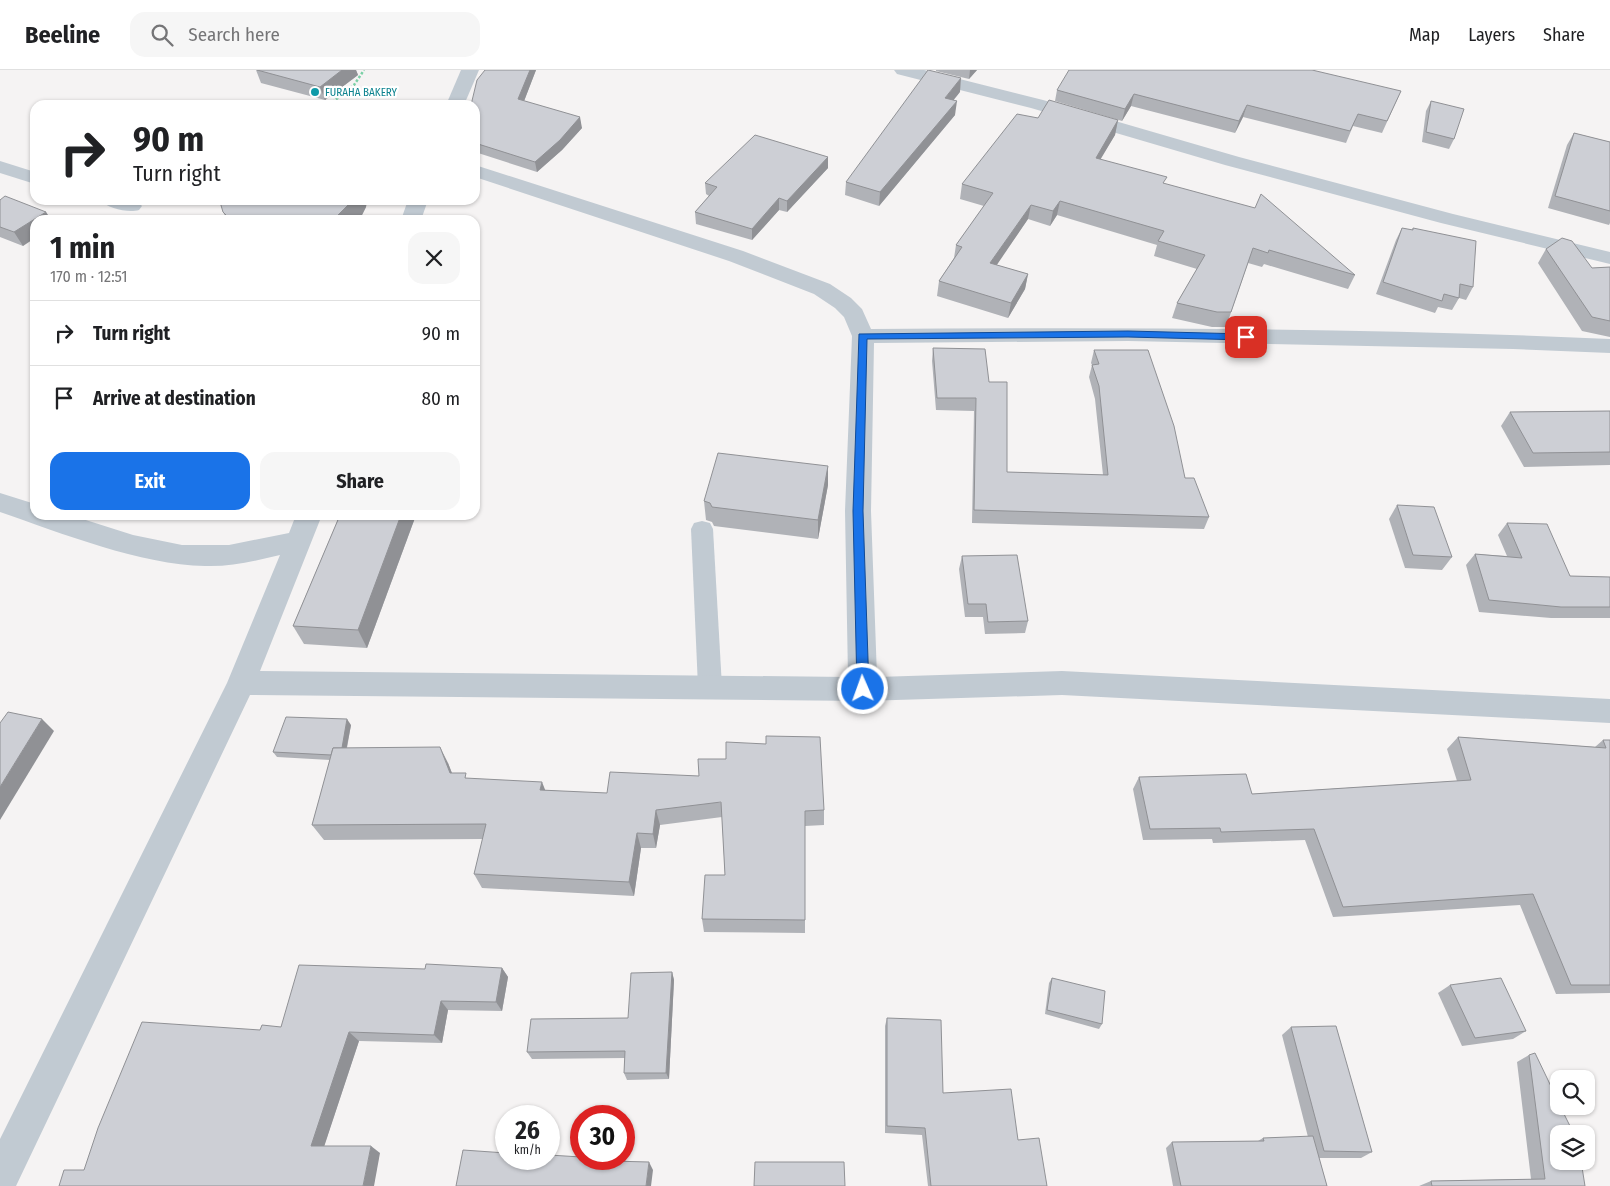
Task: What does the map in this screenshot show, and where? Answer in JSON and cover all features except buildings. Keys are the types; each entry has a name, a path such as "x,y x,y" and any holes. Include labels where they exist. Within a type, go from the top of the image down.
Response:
{"street":[{"path":"457,100 470,70"},
{"path":"903,70 1037,104 1232,161 1448,219 1610,258"},
{"path":"0,167 30,176"},
{"path":"480,173 736,256 822,289 843,303 854,314 862,336 858,511 863,689"},
{"path":"862,336 1128,334 1504,341 1610,346"},
{"path":"0,502 30,512"},
{"path":"56,520 135,544 168,552 204,556 229,555 305,528"},
{"path":"0,1179 241,683 305,528"},
{"path":"241,683 863,689 1062,683 1610,711"}],"lane":[{"path":"702,530 710,687"}],"path":[{"path":"335,100 354,85 364,70"}],"place":[{"name":"FURAHA BAKERY","path":"315,92"}],"route":[{"path":"863,689 858,511 862,336 1128,334 1246,337"}]}
